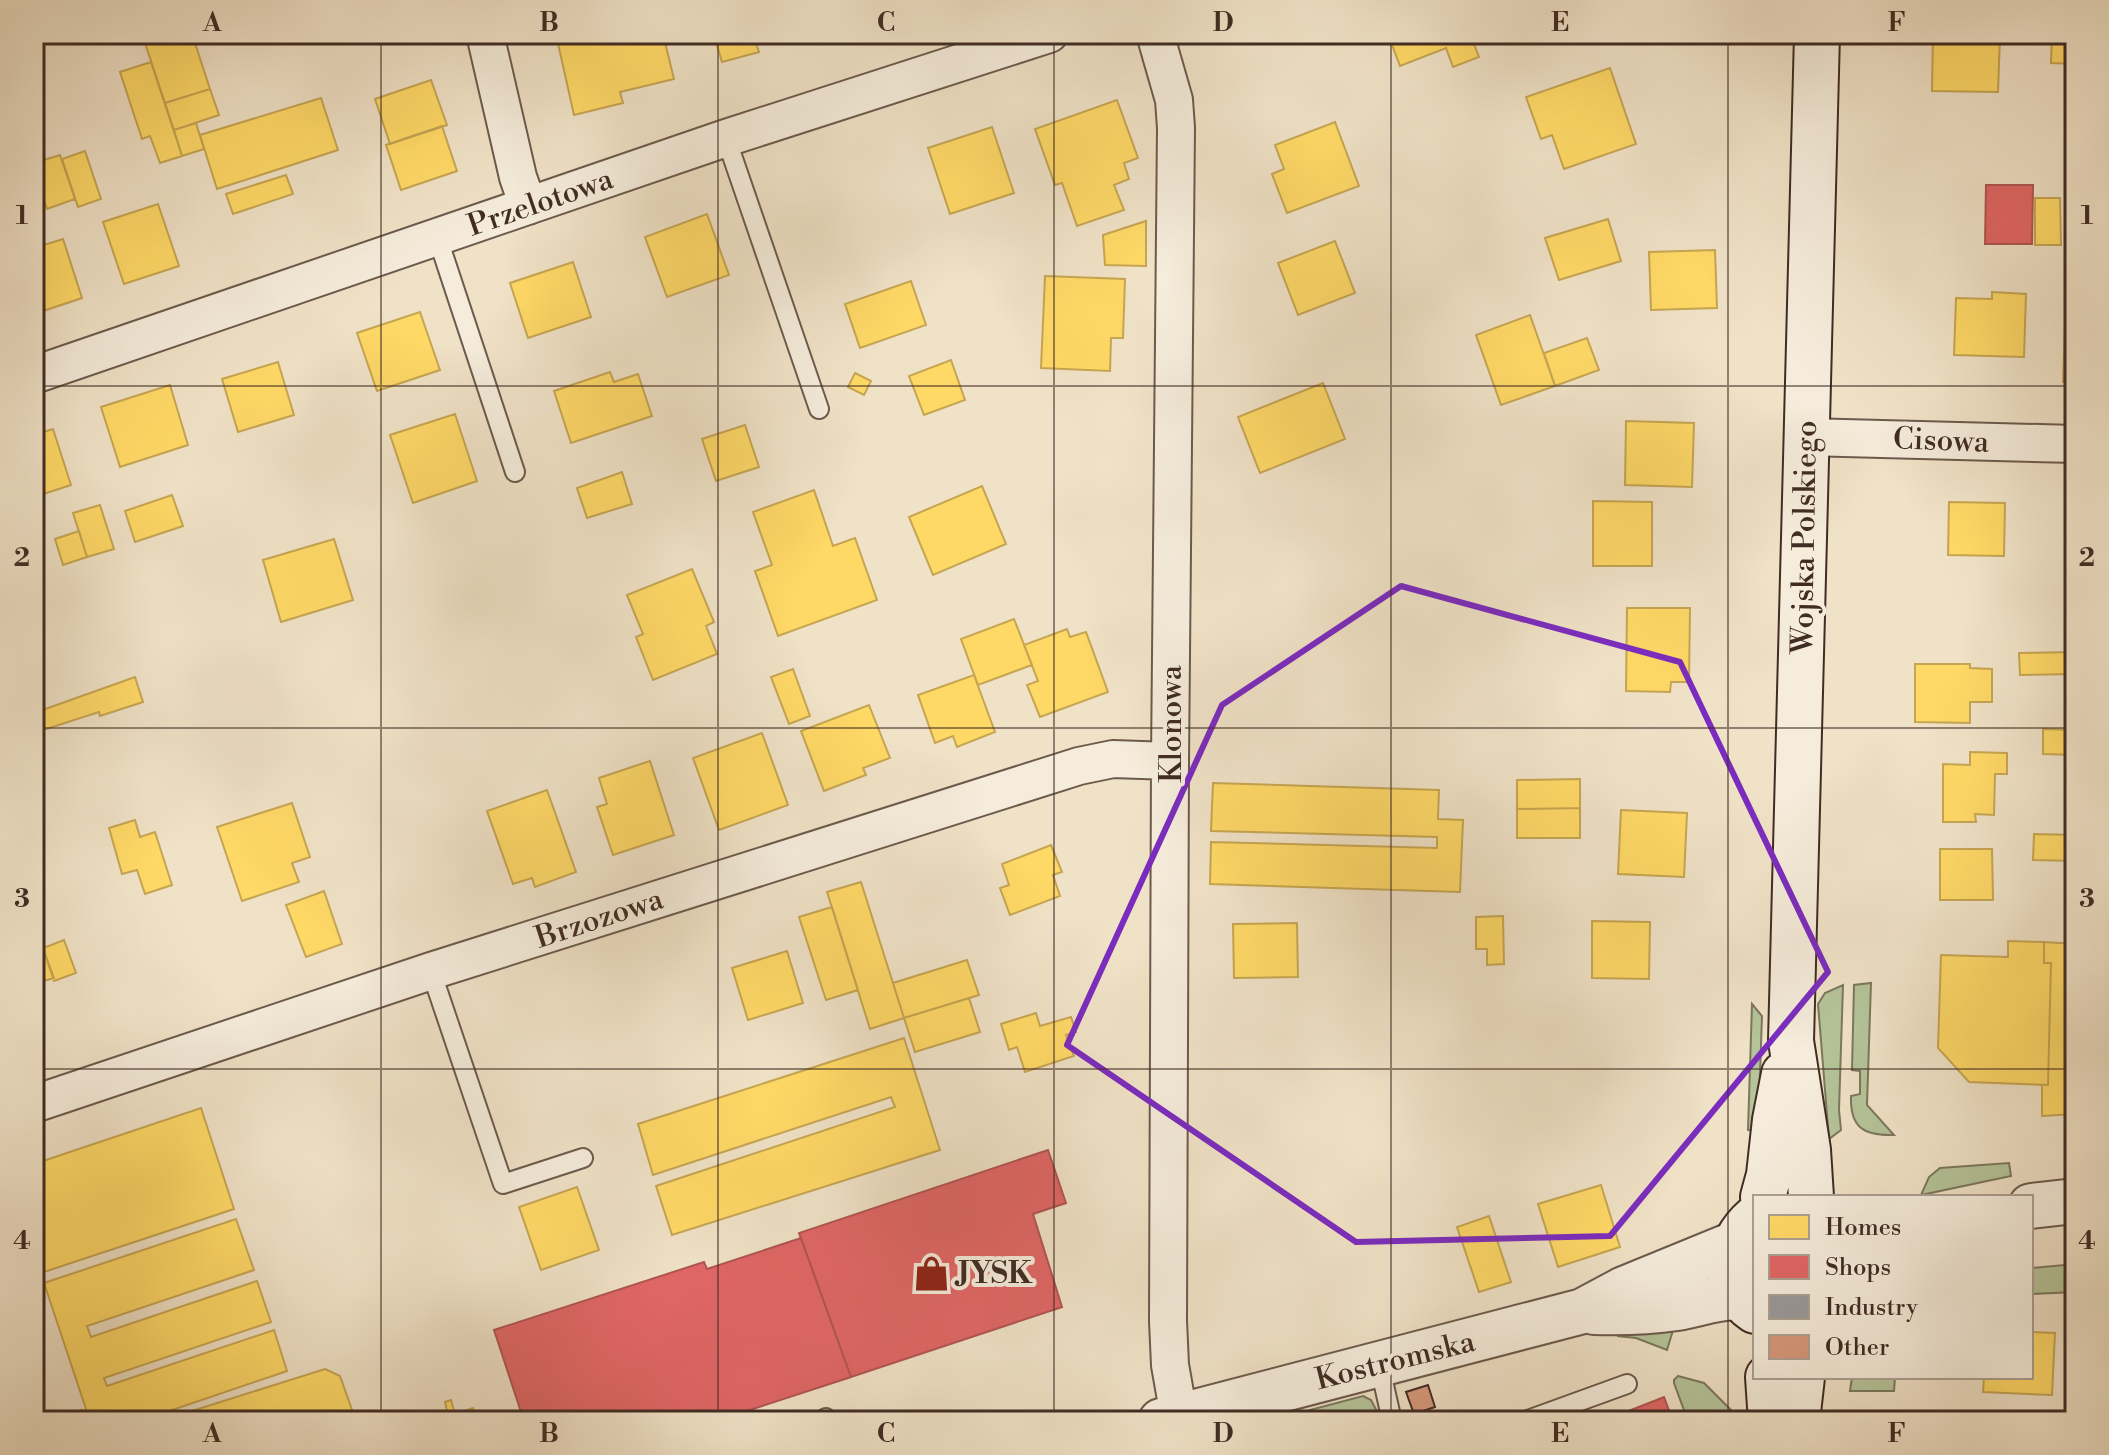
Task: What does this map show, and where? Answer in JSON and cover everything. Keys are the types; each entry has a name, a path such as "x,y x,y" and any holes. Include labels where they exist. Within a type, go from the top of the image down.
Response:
{"main road":[{"name":"Wojska Polskiego","path":"1764,1195 1791,1041 1817,34"},
{"name":"Wojska Polskiego","path":"1791,1041 1808,1150 1811,1195"},
{"name":"Kostromska","path":"1170,1418 1583,1311 1750,1224"},
{"path":"1748,1305 1731,1277 1730,1260 1750,1224"},
{"name":"Kostromska","path":"1583,1311 1634,1313 1681,1308 1728,1298 1748,1305"},
{"path":"1768,1379 1771,1421"},
{"path":"1797,1421 1802,1379"}],"street":[{"path":"485,34 518,177 528,206"},
{"name":"Przelotowa","path":"34,375 726,138 1049,34"},
{"name":"Klonowa","path":"1155,34 1174,100 1176,128 1170,761 1170,1418"},
{"name":"Cisowa","path":"1806,437 2075,444"},
{"name":"Brzozowa","path":"34,1104 431,971 1079,766 1113,759 1170,761"}],"lane":[{"path":"726,138 819,409"},
{"path":"437,236 515,472"},
{"path":"431,971 503,1184 583,1158"},
{"path":"1379,1363 1392,1421"},
{"path":"1525,1421 1627,1384"}],"highlighted area":[{"path":"1401,586 1680,662 1828,972 1610,1236 1356,1242 1067,1045 1222,705"}],"green space":[{"path":"1871,983 1867,1105 1894,1135 1874,1134 1860,1128 1851,1107 1851,1096 1860,1094 1860,1071 1852,1070 1854,985"},
{"path":"1843,985 1841,1130 1829,1139 1818,1004 1825,993"},
{"path":"1752,1004 1762,1016 1758,1132 1748,1130"},
{"path":"2009,1163 2011,1176 1921,1195 1929,1177 1940,1168"},
{"path":"2075,1264 2075,1292 2033,1294 2033,1268"},
{"path":"1674,1327 1667,1350 1636,1338 1617,1336"},
{"path":"1678,1376 1704,1383 1731,1410 1730,1421 1688,1421 1674,1383"},
{"path":"1852,1379 1895,1379 1894,1391 1850,1391"},
{"path":"1363,1396 1371,1400 1379,1415 1268,1421"}],"building: Homes":[{"path":"142,34 192,34 210,89 165,103"},
{"path":"580,34 663,34 674,79 620,92 623,103 574,115 557,39"},
{"path":"707,34 776,34 755,40 759,52 722,62 716,42 710,44"},
{"path":"1388,34 1470,34 1479,57 1453,67 1446,48 1400,66"},
{"path":"1933,34 2000,36 1998,92 1932,91"},
{"path":"2052,34 2075,34 2075,64 2051,63"},
{"path":"151,62 182,156 160,163 150,136 142,139 120,72"},
{"path":"1610,68 1636,144 1564,169 1552,135 1541,139 1526,97"},
{"path":"431,80 447,125 390,144 375,99"},
{"path":"210,89 219,115 174,130 165,103"},
{"path":"321,98 338,150 217,189 200,135"},
{"path":"1117,100 1138,158 1124,163 1129,179 1114,185 1124,210 1077,226 1062,183 1055,185 1035,129"},
{"path":"1335,122 1359,186 1287,213 1272,174 1284,169 1275,145"},
{"path":"196,123 204,149 182,156 174,130"},
{"path":"34,124 44,154 34,158"},
{"path":"442,126 457,171 401,190 386,145"},
{"path":"992,127 1014,193 950,214 928,148"},
{"path":"85,151 101,199 78,207 62,159"},
{"path":"60,155 75,199 47,209 34,163"},
{"path":"286,175 293,194 233,214 226,194"},
{"path":"2035,198 2060,198 2061,245 2035,245"},
{"path":"158,204 179,266 124,284 103,222"},
{"path":"707,214 729,275 667,297 645,237"},
{"path":"1608,219 1621,261 1559,280 1545,238"},
{"path":"1146,221 1146,266 1105,265 1103,235"},
{"path":"63,239 82,298 34,314 34,248"},
{"path":"1335,241 1355,293 1298,315 1278,263"},
{"path":"1715,250 1717,308 1651,310 1649,252"},
{"path":"573,262 591,317 528,338 510,283"},
{"path":"1045,276 1125,279 1123,338 1111,338 1110,371 1041,368"},
{"path":"911,281 926,325 860,348 845,304"},
{"path":"1992,292 2026,294 2024,357 1954,355 1956,298 1992,299"},
{"path":"420,312 440,370 377,391 357,333"},
{"path":"1530,315 1555,386 1501,405 1476,335"},
{"path":"2065,326 2075,327 2075,382 2063,382"},
{"path":"1587,338 1599,370 1555,386 1544,353"},
{"path":"951,360 965,400 924,415 909,376"},
{"path":"278,362 294,415 238,432 222,379"},
{"path":"610,372 614,382 638,374 652,416 571,443 554,391"},
{"path":"855,373 871,381 864,395 848,387"},
{"path":"1323,383 1345,439 1260,473 1238,417"},
{"path":"170,385 188,445 120,467 101,407"},
{"path":"455,414 477,481 413,503 390,435"},
{"path":"1626,421 1694,423 1692,487 1625,485"},
{"path":"745,425 759,467 716,481 702,439"},
{"path":"53,429 71,485 34,497 34,435"},
{"path":"622,472 632,504 587,518 577,488"},
{"path":"982,486 1006,544 933,575 909,517"},
{"path":"814,490 833,546 855,538 877,600 778,636 755,571 772,565 753,512"},
{"path":"172,495 183,526 135,542 125,511"},
{"path":"1593,501 1652,502 1652,566 1593,566"},
{"path":"1949,502 2005,503 2004,556 1948,555"},
{"path":"100,505 114,549 87,557 73,513"},
{"path":"79,531 87,557 63,565 55,539"},
{"path":"334,539 353,600 281,622 263,560"},
{"path":"692,569 714,622 706,626 717,654 653,680 636,637 643,634 627,595"},
{"path":"1627,608 1690,608 1689,682 1671,682 1670,692 1626,691"},
{"path":"1014,619 1032,665 978,685 961,639"},
{"path":"1067,629 1070,637 1086,632 1108,692 1040,717 1027,685 1038,681 1024,645"},
{"path":"2075,652 2075,674 2020,675 2019,653"},
{"path":"1915,664 1970,664 1970,668 1992,669 1992,702 1970,702 1970,723 1915,722"},
{"path":"793,669 810,716 789,724 771,677"},
{"path":"974,675 995,732 957,747 953,736 935,743 918,695"},
{"path":"135,677 143,702 100,716 99,712 34,733 34,713"},
{"path":"869,705 890,758 863,768 866,775 824,791 801,731"},
{"path":"2043,729 2075,730 2075,755 2043,754"},
{"path":"762,733 788,805 719,830 693,758"},
{"path":"1970,752 2007,753 2007,774 1995,774 1994,815 1975,814 1976,822 1943,822 1943,764 1970,765"},
{"path":"650,761 674,835 613,855 597,807 607,804 599,778"},
{"path":"1580,779 1580,808 1517,809 1517,780"},
{"path":"2067,780 2075,781 2075,805 2067,805"},
{"path":"1213,783 1439,790 1438,819 1463,820 1460,892 1210,884 1211,842 1437,848 1437,837 1211,831"},
{"path":"547,790 576,872 535,887 532,878 513,884 487,811"},
{"path":"292,803 310,857 292,863 299,882 242,901 217,827"},
{"path":"2067,805 2075,805 2075,835 2066,835"},
{"path":"1580,808 1580,838 1517,838 1517,809"},
{"path":"1621,810 1687,813 1684,877 1618,874"},
{"path":"135,820 140,837 155,832 172,885 145,894 137,870 122,874 109,828"},
{"path":"2034,834 2075,835 2075,861 2033,860"},
{"path":"1051,845 1062,872 1053,875 1060,896 1010,915 1000,888 1009,885 1002,864"},
{"path":"1940,849 1992,849 1993,900 1940,900"},
{"path":"861,882 904,1018 870,1029 827,892"},
{"path":"324,891 342,944 306,957 286,905"},
{"path":"832,907 858,990 826,1000 799,917"},
{"path":"1503,916 1504,964 1487,965 1487,949 1476,949 1476,917"},
{"path":"1592,921 1650,922 1649,979 1592,978"},
{"path":"1297,923 1298,977 1234,978 1233,924"},
{"path":"64,940 76,973 54,981 43,948"},
{"path":"2008,941 2044,942 2044,963 2051,963 2048,1085 1969,1082 1938,1048 1941,955 2008,957"},
{"path":"2044,942 2075,944 2075,1114 2042,1116 2042,1085 2048,1085 2051,963 2044,963"},
{"path":"43,948 54,978 37,983 34,951"},
{"path":"787,951 803,1003 748,1020 732,968"},
{"path":"967,960 979,995 904,1018 893,983"},
{"path":"969,998 980,1032 915,1052 904,1018"},
{"path":"1036,1013 1040,1026 1071,1017 1076,1032 1066,1035 1074,1056 1025,1072 1017,1047 1009,1050 1001,1024"},
{"path":"904,1038 940,1150 672,1235 656,1186 895,1107 891,1097 653,1175 638,1124"},
{"path":"201,1108 234,1209 41,1273 34,1252 34,1164"},
{"path":"1601,1185 1620,1247 1558,1267 1538,1204"},
{"path":"577,1187 599,1250 541,1270 519,1207"},
{"path":"1489,1216 1511,1282 1479,1292 1457,1227"},
{"path":"236,1219 254,1270 87,1326 91,1337 257,1281 271,1322 104,1378 107,1386 274,1330 287,1371 140,1421 90,1421 44,1283"},
{"path":"2033,1332 2055,1333 2052,1395 1983,1392 1984,1379 2033,1379"},
{"path":"325,1369 340,1376 356,1421 160,1421"},
{"path":"451,1400 455,1414 473,1408 477,1421 431,1421 429,1417 447,1411 445,1402"},
{"path":"82,1410 85,1421 46,1421"}],"building: Shops":[{"path":"1986,185 2033,185 2032,244 1985,244"},
{"name":"JYSK","path":"1048,1150 1066,1203 1033,1214 1062,1307 851,1377 799,1233"},
{"path":"801,1238 851,1377 716,1421 524,1421 494,1330 704,1262 707,1269"},
{"path":"1664,1397 1673,1421 1603,1421"}],"building: Industry":[{"path":"34,868 42,895 34,898"}],"building: Other":[{"path":"1428,1385 1435,1407 1414,1414 1406,1392"}],"place":[{"name":"JYSK","path":"932,1273"}]}
